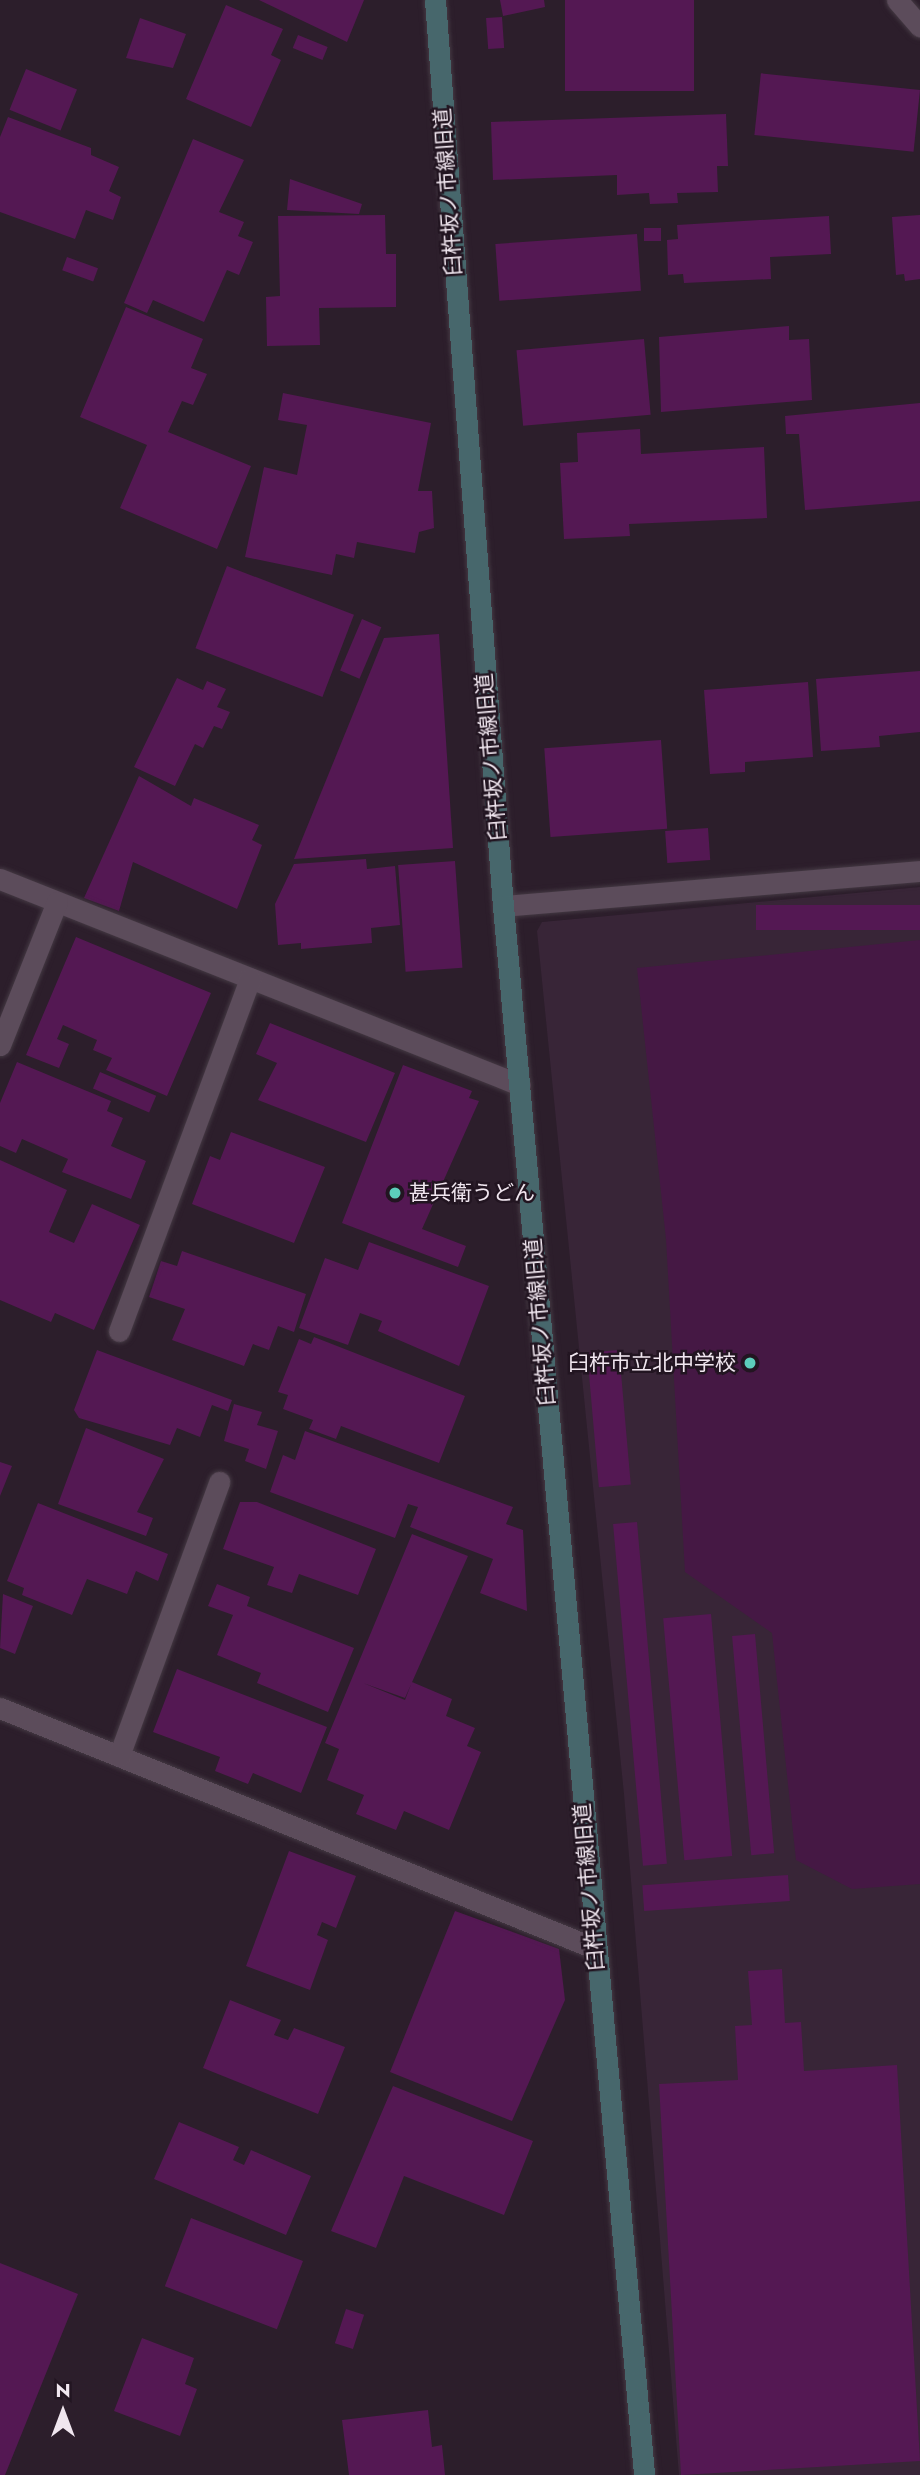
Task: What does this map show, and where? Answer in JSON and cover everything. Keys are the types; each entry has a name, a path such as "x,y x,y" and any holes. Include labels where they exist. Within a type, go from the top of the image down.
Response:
{"street":[{"name":"臼杵坂ノ市線旧道","path":"435,0 503,906 594,1948 645,2475"},
{"path":"897,0 920,26"},
{"path":"503,906 920,871"},
{"path":"0,879 520,1085"},
{"path":"0,1045 57,902"},
{"path":"119,1331 250,979"},
{"path":"120,1756 219,1482"},
{"path":"0,1708 594,1948"}],"shaded area":[{"name":"臼杵市立北中学校","path":"920,887 920,2475 679,2475 624,1794 537,931 542,922"},
{"path":"920,940 920,1884 852,1889 796,1860 772,1633 685,1572 666,1239 637,968"}],"building":[{"path":"259,0 364,0 347,42"},
{"path":"500,0 544,0 545,7 503,16"},
{"path":"565,0 694,0 694,91 565,91"},
{"path":"226,5 283,29 271,55 281,60 251,127 186,99"},
{"path":"502,17 504,48 488,49 486,18"},
{"path":"140,18 186,34 173,68 126,58"},
{"path":"298,35 328,47 322,60 293,48"},
{"path":"26,69 77,90 61,130 10,110"},
{"path":"761,73 920,90 914,152 754,135"},
{"path":"726,114 728,166 717,166 718,192 677,193 678,203 650,204 649,193 617,195 617,175 493,180 491,122"},
{"path":"8,117 91,148 91,155 119,167 109,191 121,197 113,220 86,210 75,239 0,212 0,137"},
{"path":"193,139 244,160 219,212 244,222 238,236 253,242 239,275 227,270 204,322 153,300 147,313 124,303"},
{"path":"290,179 362,204 359,214 287,210"},
{"path":"385,215 386,254 396,254 396,307 319,308 320,345 267,346 266,297 280,296 278,216"},
{"path":"920,215 920,279 905,281 904,274 896,275 892,217"},
{"path":"829,216 831,254 770,257 771,279 684,283 683,274 668,275 667,240 678,239 677,225"},
{"path":"644,228 661,228 661,241 644,241"},
{"path":"637,234 641,291 499,301 495,244"},
{"path":"67,257 98,268 93,281 62,270"},
{"path":"126,307 203,339 191,368 207,374 193,405 182,401 168,432 251,466 217,549 120,508 147,445 80,417"},
{"path":"789,326 789,340 809,339 812,400 661,412 659,337"},
{"path":"644,339 651,415 523,426 516,350"},
{"path":"283,393 431,423 418,491 432,491 434,528 419,532 415,553 357,542 354,558 336,554 332,575 245,557 264,467 297,475 307,425 278,420"},
{"path":"920,403 920,501 805,510 799,434 786,434 785,416"},
{"path":"640,429 641,454 764,447 767,518 629,524 630,536 564,539 560,463 578,462 577,433"},
{"path":"227,566 354,615 322,697 195,648"},
{"path":"362,619 381,627 359,679 340,671"},
{"path":"439,634 453,848 294,859 384,638"},
{"path":"920,671 920,732 879,736 880,747 821,751 816,679"},
{"path":"177,678 203,690 207,681 226,689 217,707 230,712 222,729 214,726 203,748 195,744 175,786 134,767"},
{"path":"808,682 813,757 745,762 745,772 710,774 704,690"},
{"path":"661,740 667,829 550,837 544,748"},
{"path":"139,776 191,806 194,798 259,825 252,840 262,845 237,909 133,862 119,911 84,898"},
{"path":"708,828 710,860 667,863 665,831"},
{"path":"366,859 367,869 395,866 400,925 371,928 372,943 301,949 301,943 278,945 275,904 294,864"},
{"path":"455,861 462,968 406,972 398,865"},
{"path":"756,905 920,905 920,930 756,930"},
{"path":"76,937 211,993 167,1096 106,1070 112,1058 93,1050 97,1040 63,1025 57,1039 69,1044 59,1068 26,1055"},
{"path":"270,1023 395,1073 366,1142 258,1100 277,1063 256,1054"},
{"path":"17,1062 111,1101 107,1111 123,1118 111,1146 146,1161 131,1199 62,1172 68,1159 22,1139 16,1153 0,1146 0,1103"},
{"name":"甚兵衛うどん","path":"403,1065 472,1091 469,1098 479,1101 422,1229 466,1246 458,1267 342,1223"},
{"path":"100,1072 156,1096 149,1112 93,1089"},
{"path":"231,1132 325,1167 294,1243 192,1204 210,1156 220,1160"},
{"path":"0,1160 67,1190 49,1232 74,1243 92,1204 140,1225 94,1330 55,1313 51,1322 0,1300"},
{"path":"369,1242 489,1286 459,1366 378,1331 382,1321 360,1313 348,1345 299,1328 325,1258 358,1270"},
{"path":"182,1251 306,1294 294,1332 278,1326 269,1350 253,1344 244,1366 172,1340 185,1309 149,1297 161,1261 177,1266"},
{"path":"314,1337 465,1396 439,1463 341,1426 336,1439 309,1429 313,1420 283,1409 288,1395 278,1392 299,1339 311,1344"},
{"path":"97,1350 232,1400 228,1411 212,1405 200,1437 177,1428 170,1445 79,1418 74,1410"},
{"path":"619,1350 631,1484 599,1487 587,1353"},
{"path":"234,1404 262,1412 257,1425 278,1431 266,1469 245,1461 249,1449 224,1441"},
{"path":"86,1428 164,1459 137,1512 153,1518 146,1536 58,1504"},
{"path":"305,1431 513,1507 506,1524 523,1530 527,1611 480,1593 493,1559 410,1527 418,1507 408,1504 395,1538 270,1492 283,1455 295,1460"},
{"path":"0,1462 12,1466 0,1496"},
{"path":"240,1502 257,1502 376,1549 358,1595 299,1574 292,1593 267,1585 274,1567 223,1549"},
{"path":"38,1503 168,1554 158,1581 136,1571 127,1594 87,1579 72,1615 22,1595 24,1588 7,1581"},
{"path":"637,1522 667,1864 643,1866 613,1524"},
{"path":"412,1534 468,1556 412,1682 452,1699 446,1716 475,1728 467,1746 481,1752 449,1830 404,1811 396,1830 356,1814 364,1795 327,1780 339,1749 325,1743","holes":["363,1683 405,1698 411,1684 405,1700"]},
{"path":"217,1584 250,1597 247,1606 354,1648 328,1712 257,1683 261,1673 217,1655 233,1615 208,1606"},
{"path":"3,1594 33,1606 15,1654 0,1648"},
{"path":"711,1614 732,1856 684,1860 663,1618"},
{"path":"755,1634 774,1853 751,1855 732,1636"},
{"path":"177,1669 327,1727 301,1793 253,1773 248,1784 215,1771 220,1757 153,1732"},
{"path":"289,1851 356,1876 336,1928 322,1922 317,1935 328,1940 310,1990 246,1966"},
{"path":"788,1875 790,1901 644,1911 642,1885"},
{"path":"455,1911 559,1949 565,2000 512,2121 390,2072"},
{"path":"782,1969 785,2023 801,2022 804,2071 897,2065 920,2461 681,2475 659,2084 738,2080 735,2026 752,2025 748,1971"},
{"path":"230,2000 281,2020 274,2035 288,2040 294,2028 345,2047 318,2114 203,2068"},
{"path":"393,2086 533,2141 504,2215 404,2176 376,2248 331,2231"},
{"path":"179,2122 239,2147 233,2160 244,2165 251,2150 311,2176 286,2235 154,2179"},
{"path":"191,2218 303,2261 277,2329 165,2286"},
{"path":"0,2263 78,2294 5,2475 0,2475"},
{"path":"346,2309 364,2315 353,2349 335,2343"},
{"path":"142,2338 194,2358 185,2384 197,2389 180,2436 114,2411"},
{"path":"428,2410 432,2447 442,2445 445,2475 349,2475 342,2420"}],"place":[{"name":"甚兵衛うどん","path":"395,1193"},
{"name":"臼杵市立北中学校","path":"750,1363"}]}
